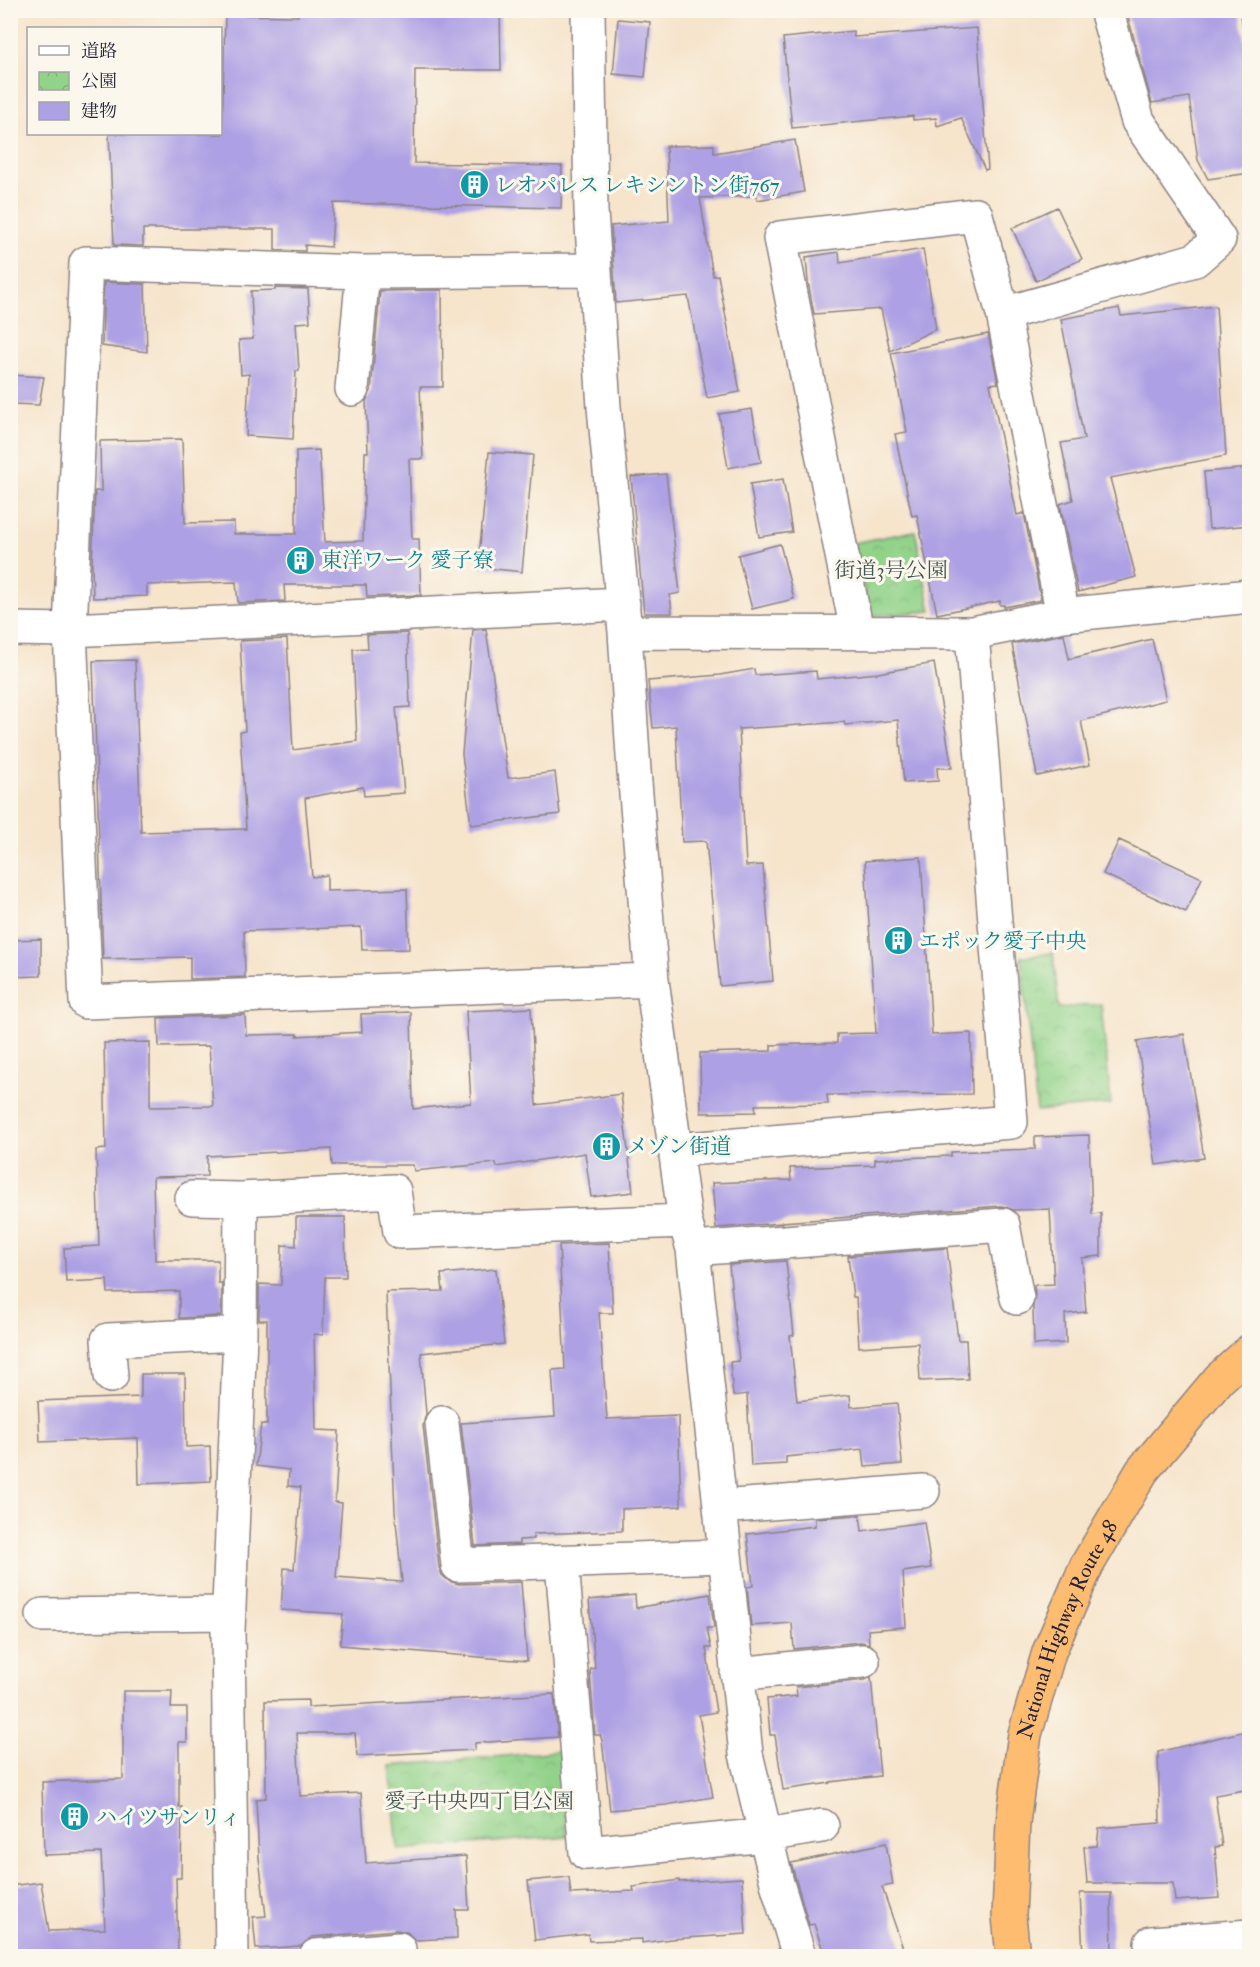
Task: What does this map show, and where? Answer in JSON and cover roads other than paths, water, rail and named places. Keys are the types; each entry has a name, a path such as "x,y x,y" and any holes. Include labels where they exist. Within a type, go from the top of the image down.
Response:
{"highway":[{"name":"National Highway Route 48","path":"1013,1956 1009,1916 1013,1822 1025,1734 1049,1652 1087,1565 1142,1471 1220,1378 1250,1351"}],"street":[{"path":"588,10 594,270 652,980 689,1235 746,1755 799,1956"},
{"path":"1004,314 1196,260 1219,239 1138,121 1107,13"},
{"path":"857,632 780,238 976,215 1004,314 1063,615"},
{"path":"594,270 363,272 86,263 70,630 86,1002 652,980"},
{"path":"352,389 363,272"},
{"path":"10,629 70,630 624,618 857,632 972,633 1063,615 1250,596"},
{"path":"675,1150 1011,1122 972,633"},
{"path":"192,1198 241,1199 394,1191 400,1232 689,1235 1003,1225 1017,1298"},
{"path":"232,1956 229,1613 240,1334 241,1199"},
{"path":"111,1376 108,1340 240,1334"},
{"path":"442,1423 458,1565 724,1556"},
{"path":"720,1507 923,1491"},
{"path":"562,1563 586,1853 766,1835 822,1826"},
{"path":"43,1615 229,1613"},
{"path":"737,1674 863,1661"},
{"path":"1151,1943 1250,1936"},
{"path":"316,1956 399,1949"}],"place":[{"name":"レオパレス レキシントン街767","path":"474,185"},
{"name":"東洋ワーク 愛子寮","path":"300,560"},
{"name":"エポック愛子中央","path":"898,941"},
{"name":"メゾン街道","path":"606,1146"},
{"name":"ハイツサンリィ","path":"75,1817"}],"park label":[{"name":"街道3号公園","path":"891,570"},
{"name":"愛子中央四丁目公園","path":"479,1801"}]}
